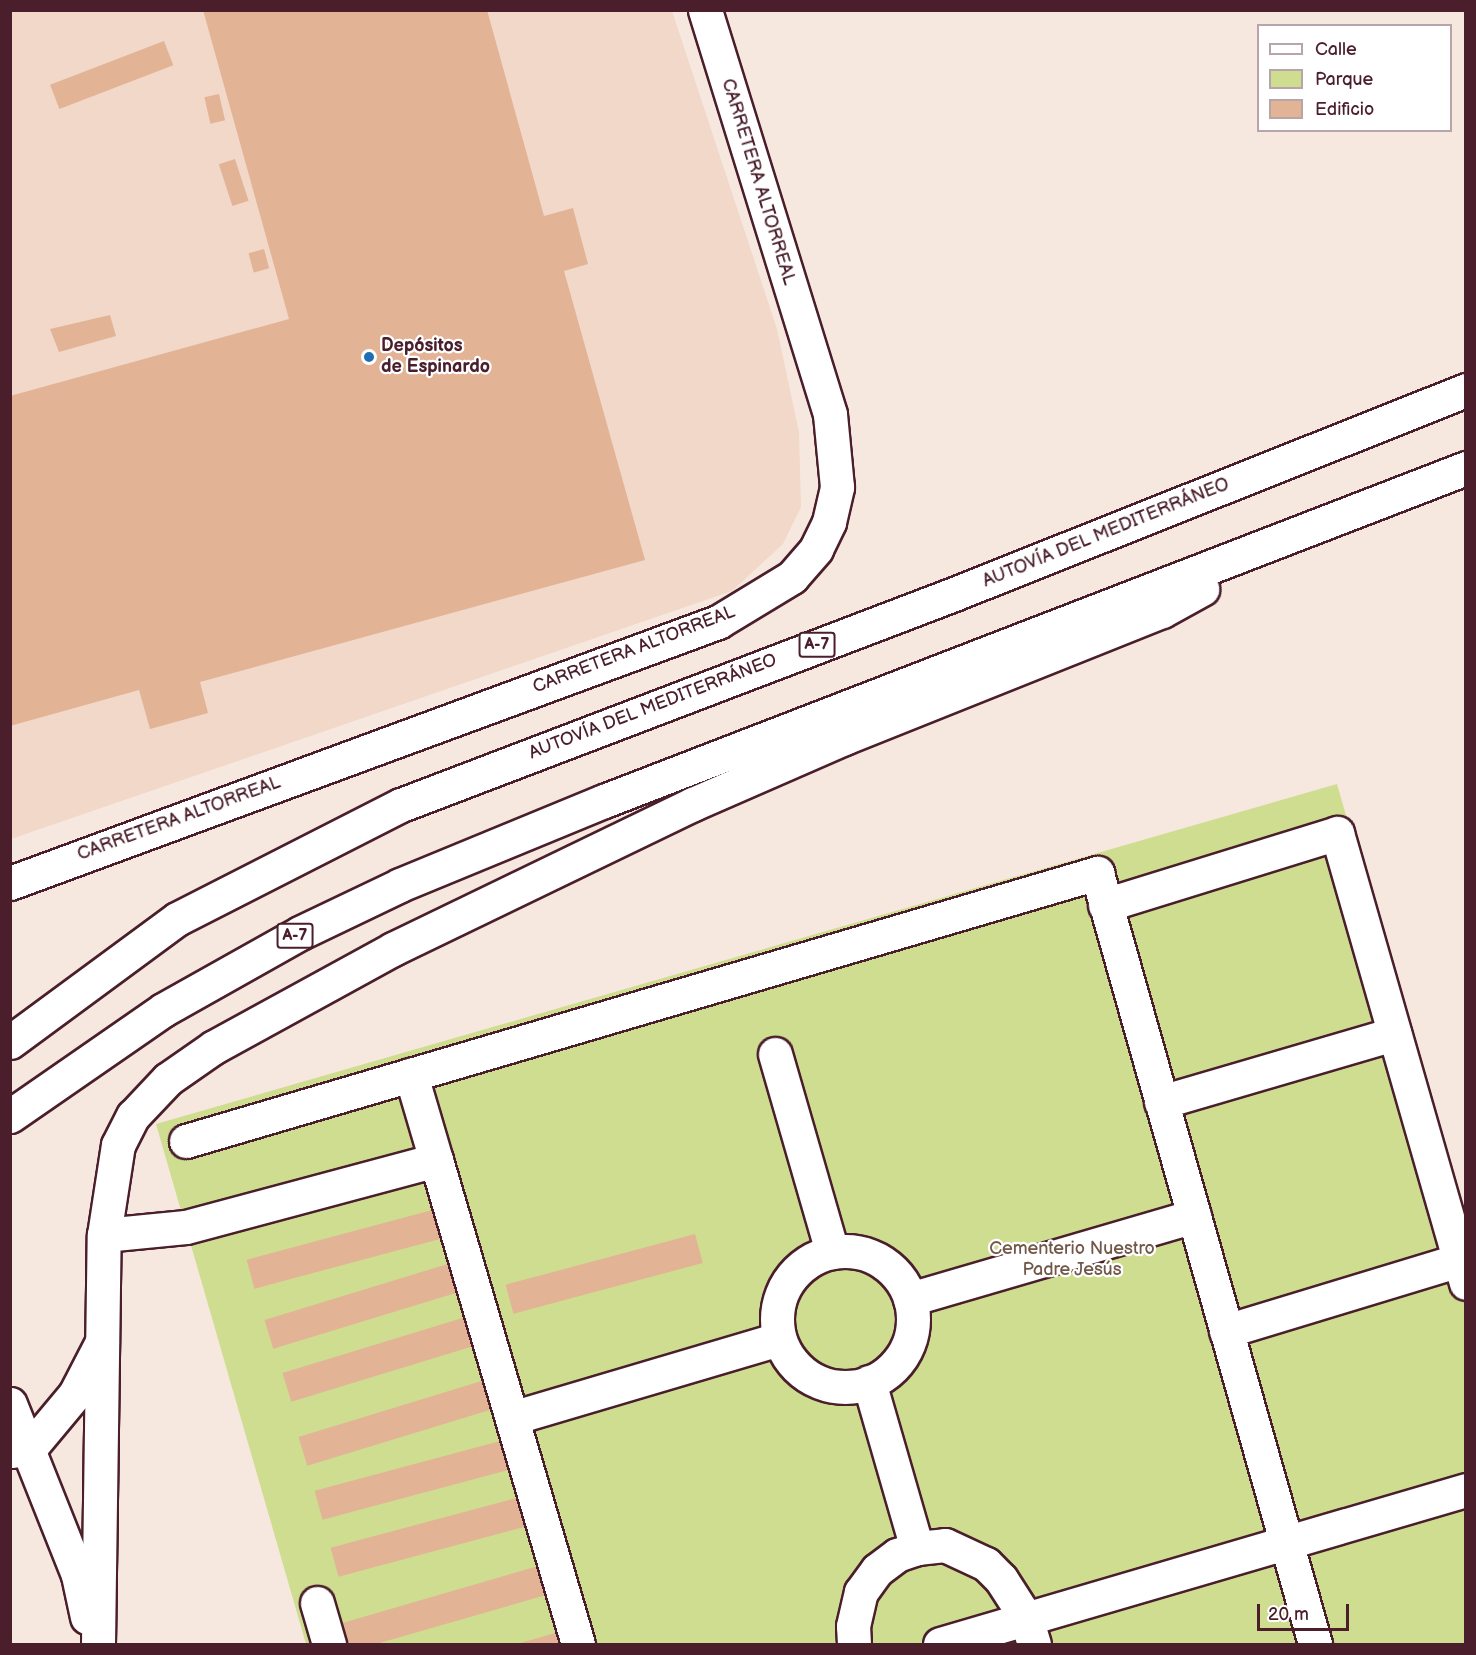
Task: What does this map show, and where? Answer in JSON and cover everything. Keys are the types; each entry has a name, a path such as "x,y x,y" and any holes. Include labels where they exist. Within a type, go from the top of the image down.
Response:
{"main road":[{"name":"CARRETERA ALTORREAL","path":"10,883 718,622 792,577 816,549 829,522 837,487 830,414 705,10"},
{"name":"AUTOVÍA DEL MEDITERRÁNEO","path":"10,1042 177,919 400,805 954,594 1466,390"},
{"name":"A-7","path":"10,1116 163,1010 300,933 400,885 603,801 1466,468"},
{"path":"98,1644 105,1336 104,1235 118,1145 133,1116 168,1079 278,1010 393,949 693,804 844,738 1162,611 1316,527"},
{"path":"1105,905 1337,833 1462,1271 1226,1331"},
{"path":"186,1141 1097,873 1315,1644"},
{"path":"10,1014 177,919"},
{"path":"1161,1102 1394,1034"},
{"path":"775,1054 832,1252"},
{"path":"411,1075 578,1644"},
{"path":"104,1235 186,1227 436,1160"},
{"path":"910,1299 1194,1216"},
{"path":"832,1252 871,1256 901,1281 910,1299 913,1318 905,1348 887,1372 869,1382 837,1385 805,1374 789,1359 779,1339 776,1316 781,1294 792,1275 810,1260 832,1252"},
{"path":"20,1449 75,1394 105,1336"},
{"path":"512,1418 779,1339"},
{"path":"869,1382 917,1548"},
{"path":"10,1404 20,1449 78,1575 94,1644"},
{"path":"940,1644 1030,1631 1286,1543 1466,1490"},
{"path":"854,1644 853,1626 861,1592 877,1570 897,1555 917,1548 945,1545 986,1564 1001,1579 1030,1631"},
{"path":"317,1603 329,1644"}],"shaded area":[{"path":"10,11 672,11 777,329 799,432 801,507 783,544 732,591 11,839"}],"green space":[{"name":"Cementerio Nuestro Padre Jesús","path":"1337,784 1465,1229 1465,1644 306,1644 156,1124"}],"building":[{"name":"Depósitos de Espinardo","path":"203,10 487,10 544,216 573,208 588,264 564,271 645,560 200,682 208,713 150,729 139,690 10,726 10,396 289,319"},
{"path":"164,41 173,65 59,109 50,85"},
{"path":"219,94 225,120 210,124 204,97"},
{"path":"235,159 249,201 232,206 219,164"},
{"path":"264,249 269,268 254,272 249,253"},
{"path":"110,315 116,336 59,352 50,329"},
{"path":"436,1209 444,1238 254,1289 247,1260"},
{"path":"695,1234 703,1263 513,1314 506,1285"},
{"path":"451,1263 460,1292 273,1349 265,1320"},
{"path":"469,1316 478,1345 291,1402 283,1373"},
{"path":"485,1380 494,1409 307,1466 299,1437"},
{"path":"504,1440 512,1469 322,1520 315,1491"},
{"path":"520,1497 528,1526 338,1577 331,1548"},
{"path":"538,1566 546,1595 376,1644 345,1644 339,1624"},
{"path":"559,1632 562,1644 517,1644"}],"place":[{"name":"Depósitos de Espinardo","path":"369,357"}]}
